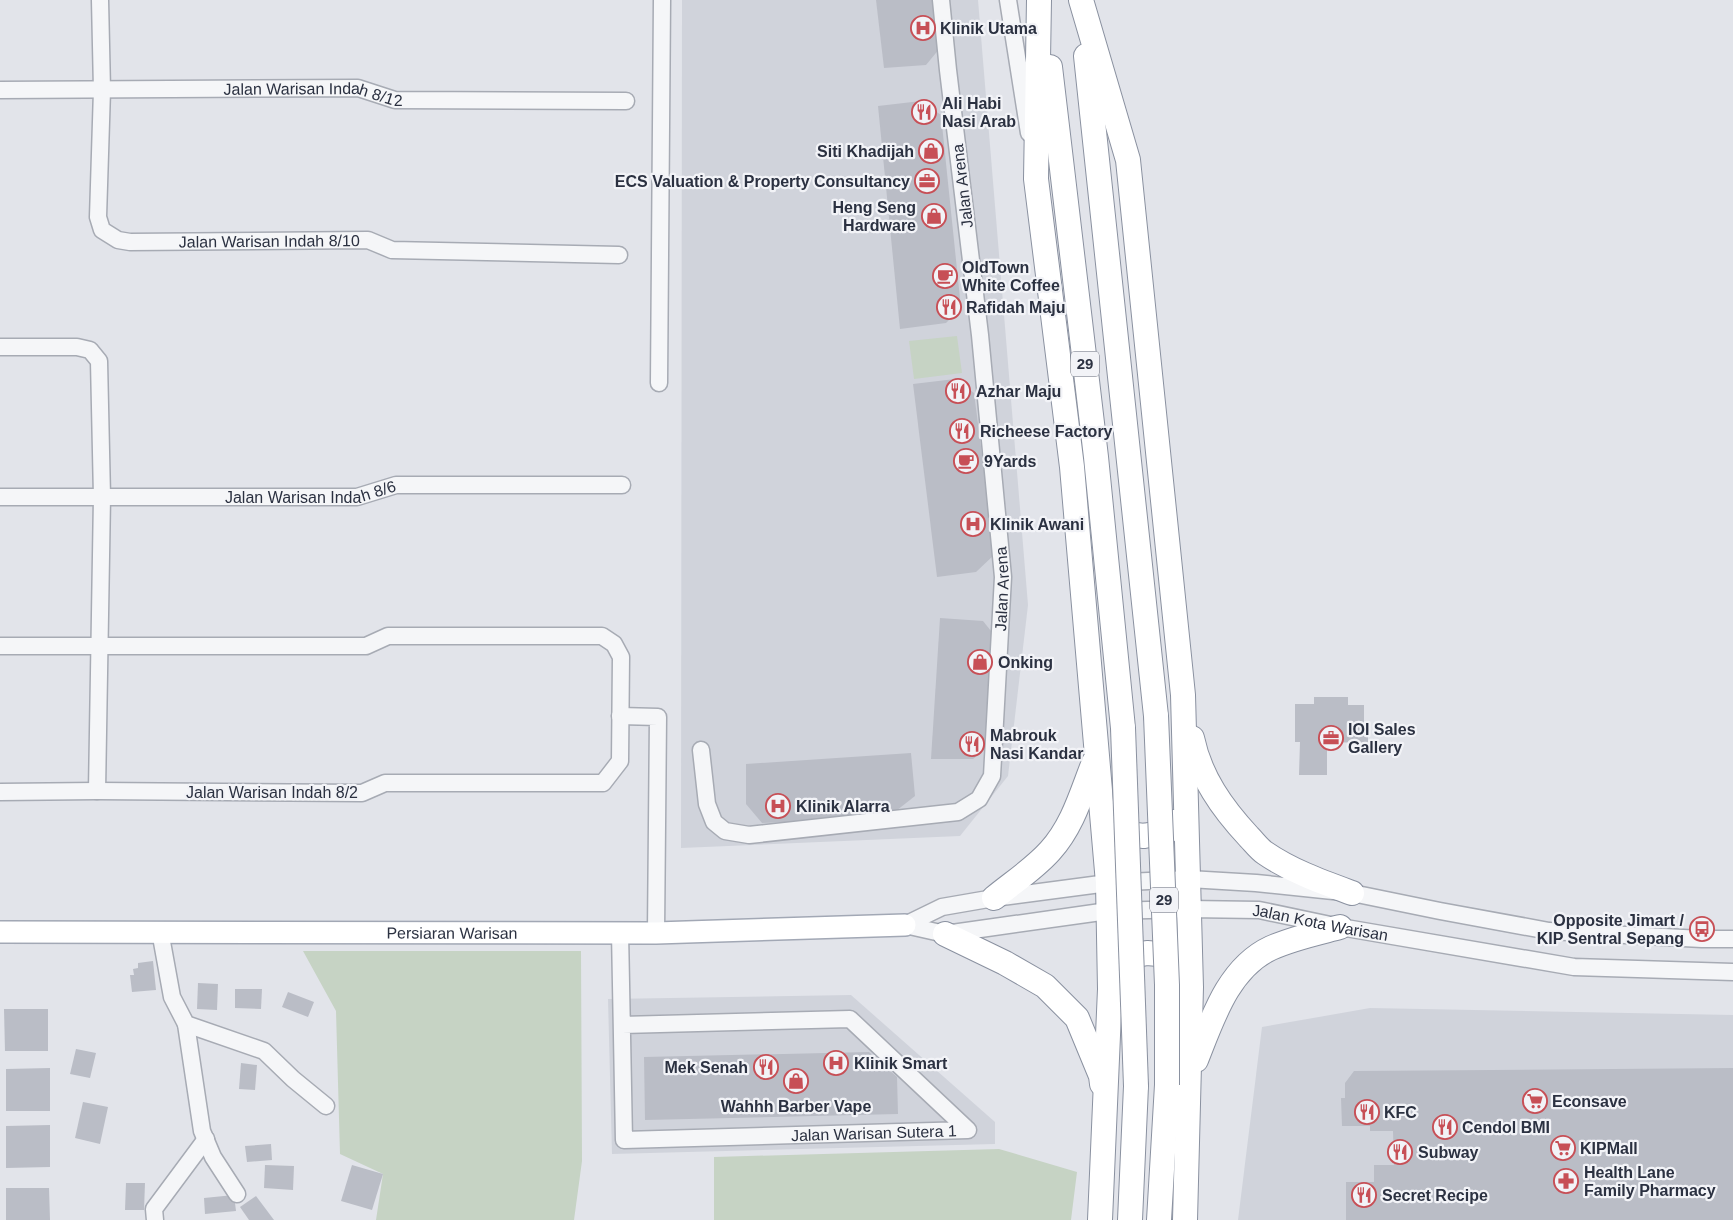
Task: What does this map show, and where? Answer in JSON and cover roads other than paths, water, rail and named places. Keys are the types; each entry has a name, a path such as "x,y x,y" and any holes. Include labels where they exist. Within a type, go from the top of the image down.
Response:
{"highway":[{"path":"1041,0 1036,179 1072,467 1108,882 1110,989 1100,1220"},
{"name":"29","path":"1041,0 1096,457 1123,728 1136,1086 1130,1220"},
{"path":"1081,0 1128,160 1183,695 1191,987 1185,1220"},
{"name":"29","path":"1081,0 1156,716 1167,986 1167,1085 1160,1220"},
{"path":"1183,695 1195,753 1210,788 1236,823 1263,852 1306,875 1352,893"},
{"path":"994,898 1050,850 1078,807 1096,756"},
{"path":"1100,797 1110,822 1120,833 1144,836 1168,831 1181,815 1186,790"},
{"path":"1189,1077 1209,1024 1236,977 1256,957 1270,949 1340,926"},
{"path":"945,934 1005,963 1045,986 1077,1018 1101,1076 1106,1113"},
{"path":"1110,989 1119,966 1126,957 1147,952 1170,955 1181,968 1191,987"}],"main road":[{"name":"Persiaran Warisan","path":"0,932 656,933 905,925"}],"street":[{"path":"100,0 102,90"},
{"path":"659,383 662,0"},
{"name":"Jalan Arena","path":"700,750 708,804 714,822 725,831 749,835 958,812 979,799 992,776 1003,577 980,335 941,0"},
{"path":"1008,0 1036,179"},
{"name":"Jalan Warisan Indah 8/12","path":"0,90 358,88 394,100 626,101"},
{"name":"Jalan Warisan Indah 8/10","path":"102,90 98,217 102,230 118,240 130,242 368,240 392,250 619,255"},
{"path":"0,347 77,347 90,350 99,361 102,497 97,791"},
{"name":"Jalan Warisan Indah 8/6","path":"0,497 357,497 396,485 622,485"},
{"path":"0,646 366,646 388,636 602,636 614,644 621,657 620,716 658,717 656,933"},
{"name":"Jalan Warisan Indah 8/2","path":"0,792 362,793 386,783 603,782 620,761 620,716"},
{"name":"Jalan Kota Warisan","path":"905,925 942,907 994,898 1108,882 1189,879 1256,883 1352,893 1549,930 1702,939 1733,939"},
{"name":"Jalan Kota Warisan","path":"905,925 945,934 1108,911 1259,910 1574,967 1733,972"},
{"path":"160,931 172,997 186,1024 202,1131 213,1157 238,1194"},
{"name":"Jalan Warisan Sutera 1","path":"620,932 624,1140 968,1130 850,1019 622,1025"},
{"path":"186,1024 264,1051 293,1079 326,1106"},
{"path":"155,1220 154,1208 206,1139"}],"place":[{"name":"Klinik Utama","path":"923,28"},
{"name":"Ali Habi Nasi Arab","path":"924,112"},
{"name":"Siti Khadijah","path":"931,151"},
{"name":"ECS Valuation & Property Consultancy","path":"927,181"},
{"name":"Heng Seng Hardware","path":"934,216"},
{"name":"OldTown White Coffee","path":"945,276"},
{"name":"Rafidah Maju","path":"949,307"},
{"name":"Azhar Maju","path":"958,391"},
{"name":"Richeese Factory","path":"962,431"},
{"name":"9Yards","path":"966,461"},
{"name":"Klinik Awani","path":"973,524"},
{"name":"Onking","path":"980,662"},
{"name":"IOI Sales Gallery","path":"1331,738"},
{"name":"Mabrouk Nasi Kandar","path":"972,744"},
{"name":"Klinik Alarra","path":"778,806"},
{"name":"Opposite Jimart / KIP Sentral Sepang","path":"1702,929"},
{"name":"Klinik Smart","path":"836,1063"},
{"name":"Mek Senah","path":"766,1067"},
{"name":"Wahhh Barber Vape","path":"796,1081"},
{"name":"Econsave","path":"1535,1101"},
{"name":"KFC","path":"1367,1112"},
{"name":"Cendol BMI","path":"1445,1127"},
{"name":"KIPMall","path":"1563,1148"},
{"name":"Subway","path":"1400,1152"},
{"name":"Health Lane Family Pharmacy","path":"1566,1181"},
{"name":"Secret Recipe","path":"1364,1195"}]}
